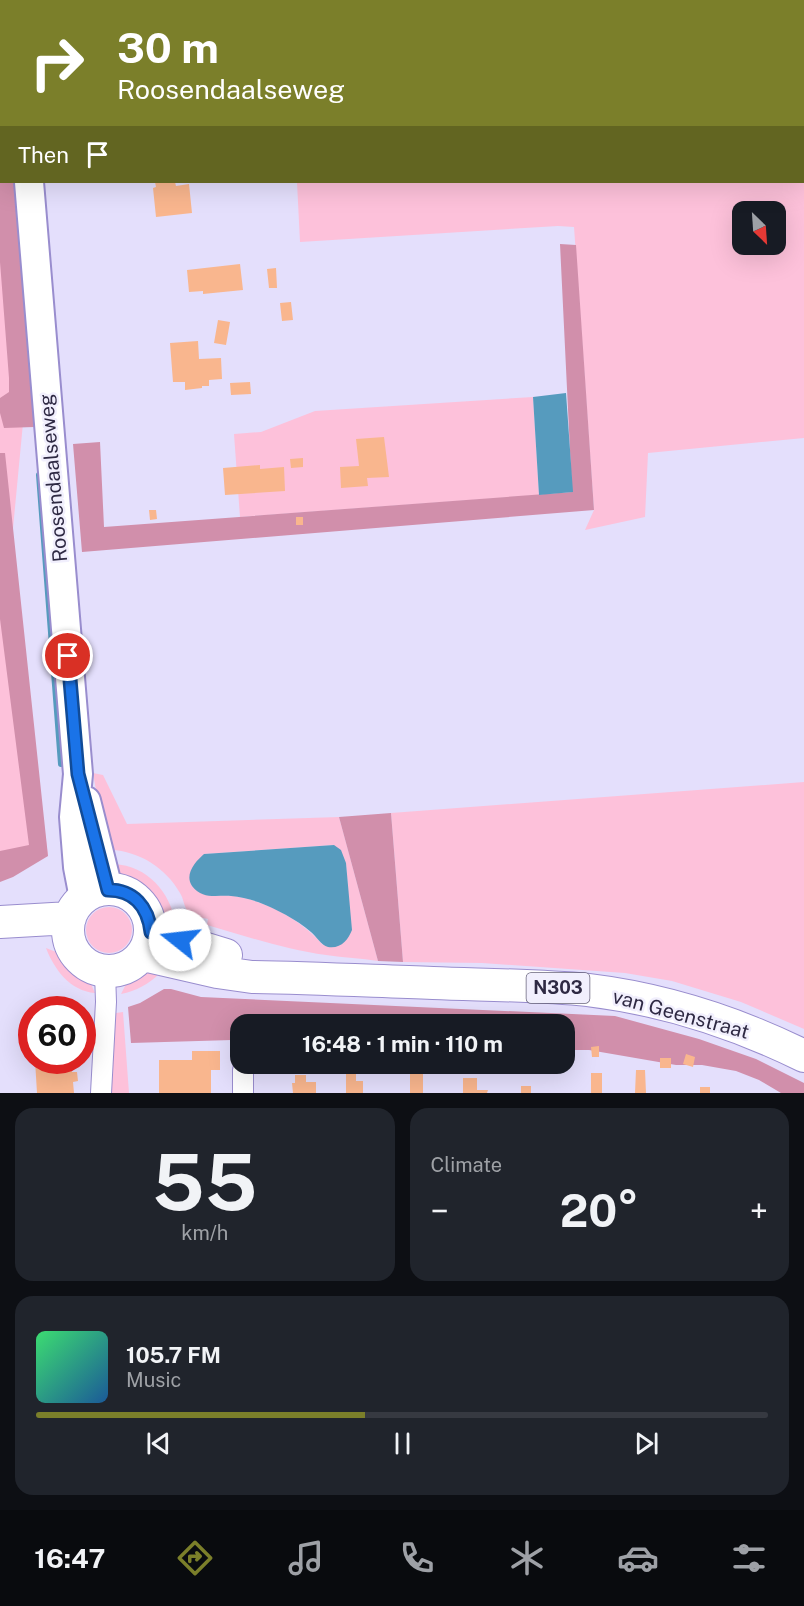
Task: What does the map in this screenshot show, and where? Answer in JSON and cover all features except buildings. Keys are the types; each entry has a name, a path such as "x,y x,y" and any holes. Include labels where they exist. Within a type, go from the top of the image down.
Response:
{"main road":[{"path":"0,937 83,911 124,891 138,900 147,912 147,943 128,967 105,972 82,962 72,949 83,911"},
{"path":"0,922 83,911"},
{"name":"van Geenstraat","path":"147,943 301,978 521,986 588,991 652,1002 759,1034 804,1056"}],"street":[{"name":"Roosendaalseweg","path":"29,183 78,774 83,911"},
{"path":"101,1093 106,1002 105,972"},
{"path":"243,1074 243,1093"}],"shaded area":[{"path":"0,183 2,183 25,402 10,560 48,856 0,873"},
{"path":"0,183 14,183 34,427 4,428 0,413 0,398 9,392 9,378 0,262"},
{"path":"297,183 804,183 804,438 648,453 645,517 585,530 594,510 574,227 558,226 300,242"},
{"path":"560,244 576,245 594,510 82,552 73,444 100,442 104,527 572,492"},
{"path":"533,397 539,495 240,517 234,434 261,432 315,411"},
{"path":"0,453 5,453 48,856 0,882 0,851 29,845 0,619"},
{"path":"93,773 103,775 127,824 339,817 378,961 296,950 207,925 208,919 188,912 174,884 151,862 132,854 111,850 104,836","holes":["334,845 346,863 348,889 323,945 305,928 271,907 234,896 207,895 191,885 204,854"]},
{"path":"804,782 804,1029 741,1002 672,981 625,973 482,963 403,962 391,813"},
{"path":"391,813 403,962 378,961 339,817"},
{"path":"114,864 137,870 156,883 169,901 176,924 166,921 151,894 117,871"},
{"path":"109,907 125,914 132,930 125,946 109,953 93,946 86,930 93,914"},
{"path":"46,948 56,952 75,972 91,984 95,993 78,988 64,978"},
{"path":"152,969 160,973 142,986 121,994 127,982"},
{"path":"164,989 171,989 201,997 571,1014 230,1014 230,1040 131,1043 128,1007"},
{"path":"123,1012 129,1093 109,1093 114,1023 116,1013"},
{"path":"575,1014 615,1016 699,1039 756,1059 804,1083 804,1093 781,1093 759,1080 736,1071 702,1065 676,1065 589,1050 575,1050"}],"water":[{"path":"566,393 573,492 539,495 533,397"},
{"path":"334,845 341,850 346,863 352,930 346,940 337,947 325,946 299,923 255,901 231,896 205,895 192,886 189,877 192,868 204,854"}],"waterway":[{"path":"39,475 61,764"}],"route":[{"path":"68,656 78,774 108,890 132,894 147,912 151,932 180,940"}]}
